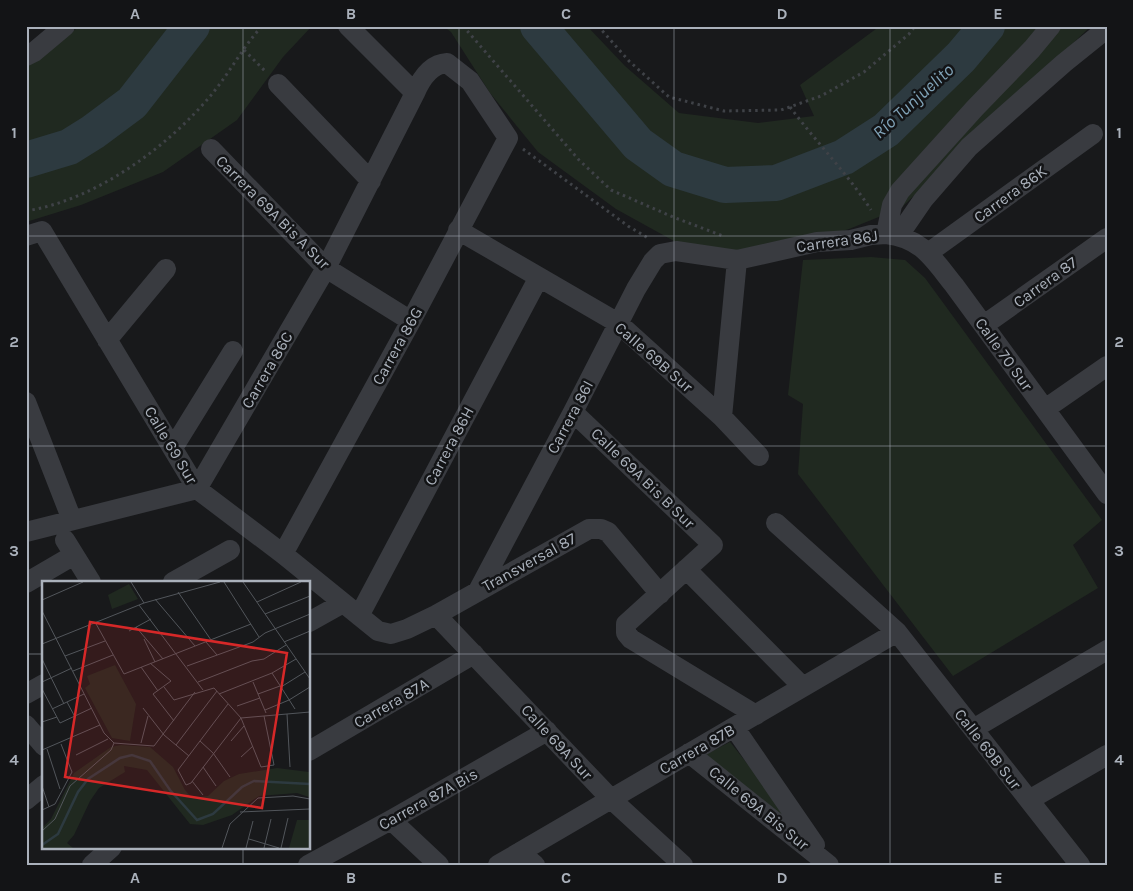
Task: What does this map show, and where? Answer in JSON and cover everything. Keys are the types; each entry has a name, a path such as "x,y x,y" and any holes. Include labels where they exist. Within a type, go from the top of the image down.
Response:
{"street":[{"path":"26,56 34,52 65,26"},
{"path":"348,26 416,93"},
{"name":"Carrera 86J","path":"737,260 817,242 851,240 871,235 893,235 892,205 900,191 975,108 1032,49 1051,26"},
{"path":"893,235 969,147 1064,63 1104,35"},
{"name":"Carrera 86C","path":"197,489 326,268 416,93 420,80 428,71 440,63 447,63 470,81 508,138"},
{"path":"278,84 371,181"},
{"name":"Carrera 86K","path":"928,253 1093,134"},
{"name":"Carrera 86G","path":"283,554 411,321 508,138"},
{"name":"Carrera 69A Bis A Sur","path":"211,149 326,268 411,321"},
{"name":"Calle 69B Sur","path":"458,230 618,323 722,417 759,456"},
{"name":"Calle 69 Sur","path":"34,234 107,340 197,489 283,554 378,630"},
{"name":"Calle 70 Sur","path":"893,235 912,240 928,253 1104,484"},
{"name":"Carrera 87","path":"984,325 1107,238"},
{"path":"670,251 737,260 722,417"},
{"name":"Carrera 86I","path":"478,591 574,412 636,289 653,261 660,254 670,251"},
{"path":"107,340 166,269"},
{"name":"Carrera 86H","path":"359,616 539,277"},
{"path":"173,448 233,351"},
{"path":"1045,409 1107,366"},
{"path":"26,402 72,520"},
{"name":"Calle 69A Bis B Sur","path":"574,412 713,545 686,569"},
{"path":"26,532 197,489"},
{"name":"Calle 69B Sur","path":"776,523 896,632 1080,865"},
{"name":"Transversal 87","path":"378,630 390,634 407,629 589,529 601,529 608,532 660,594"},
{"path":"26,583 70,548 90,581"},
{"path":"175,581 230,550"},
{"path":"756,714 631,639 626,633 626,624 686,569 803,687"},
{"path":"310,621 343,603"},
{"name":"Calle 69A Sur","path":"436,614 611,799 683,865"},
{"name":"Carrera 87B","path":"498,865 527,858 611,799 896,632"},
{"path":"973,729 1107,650"},
{"name":"Carrera 87A","path":"310,750 474,654"},
{"path":"26,694 42,685"},
{"path":"26,726 42,744"},
{"name":"Calle 69A Bis Sur","path":"734,727 829,864"},
{"name":"Carrera 87A Bis","path":"308,865 547,731"},
{"name":"Calle 69A Bis Sur","path":"689,753 829,864"},
{"path":"1029,800 1107,755"},
{"path":"26,800 42,787"},
{"path":"391,820 439,865"},
{"path":"92,865 111,848"}],"path":[{"path":"26,211 39,209 86,193 129,168 173,136 212,94 262,26"},
{"path":"463,26 579,160 611,190 673,218 728,238"},
{"path":"598,26 629,61 669,97 724,111 781,110 821,96 864,72 915,26"},
{"path":"244,50 278,84"},
{"path":"790,107 805,128 863,197"},
{"path":"508,138 628,226 670,251"}],"shaded area":[{"path":"80,26 312,26 283,57 237,120 163,172 81,205 26,222 26,66"},
{"path":"443,26 587,26 625,66 679,113 758,123 814,116 800,85 880,26 1091,26 901,208 849,229 815,239 740,252 683,246 616,209 538,152 490,93 451,32"},
{"path":"871,257 905,260 925,278 1102,520 1073,545 1098,588 953,676 798,474 803,404 788,395 803,260"},
{"path":"730,742 813,846 703,756"}],"waterway":[{"name":"Río Tunjuelito","path":"26,160 69,147 132,103 192,26"},
{"name":"Río Tunjuelito","path":"538,26 638,144 673,169 725,185 776,183 844,157 886,130 961,57 987,26"}]}
